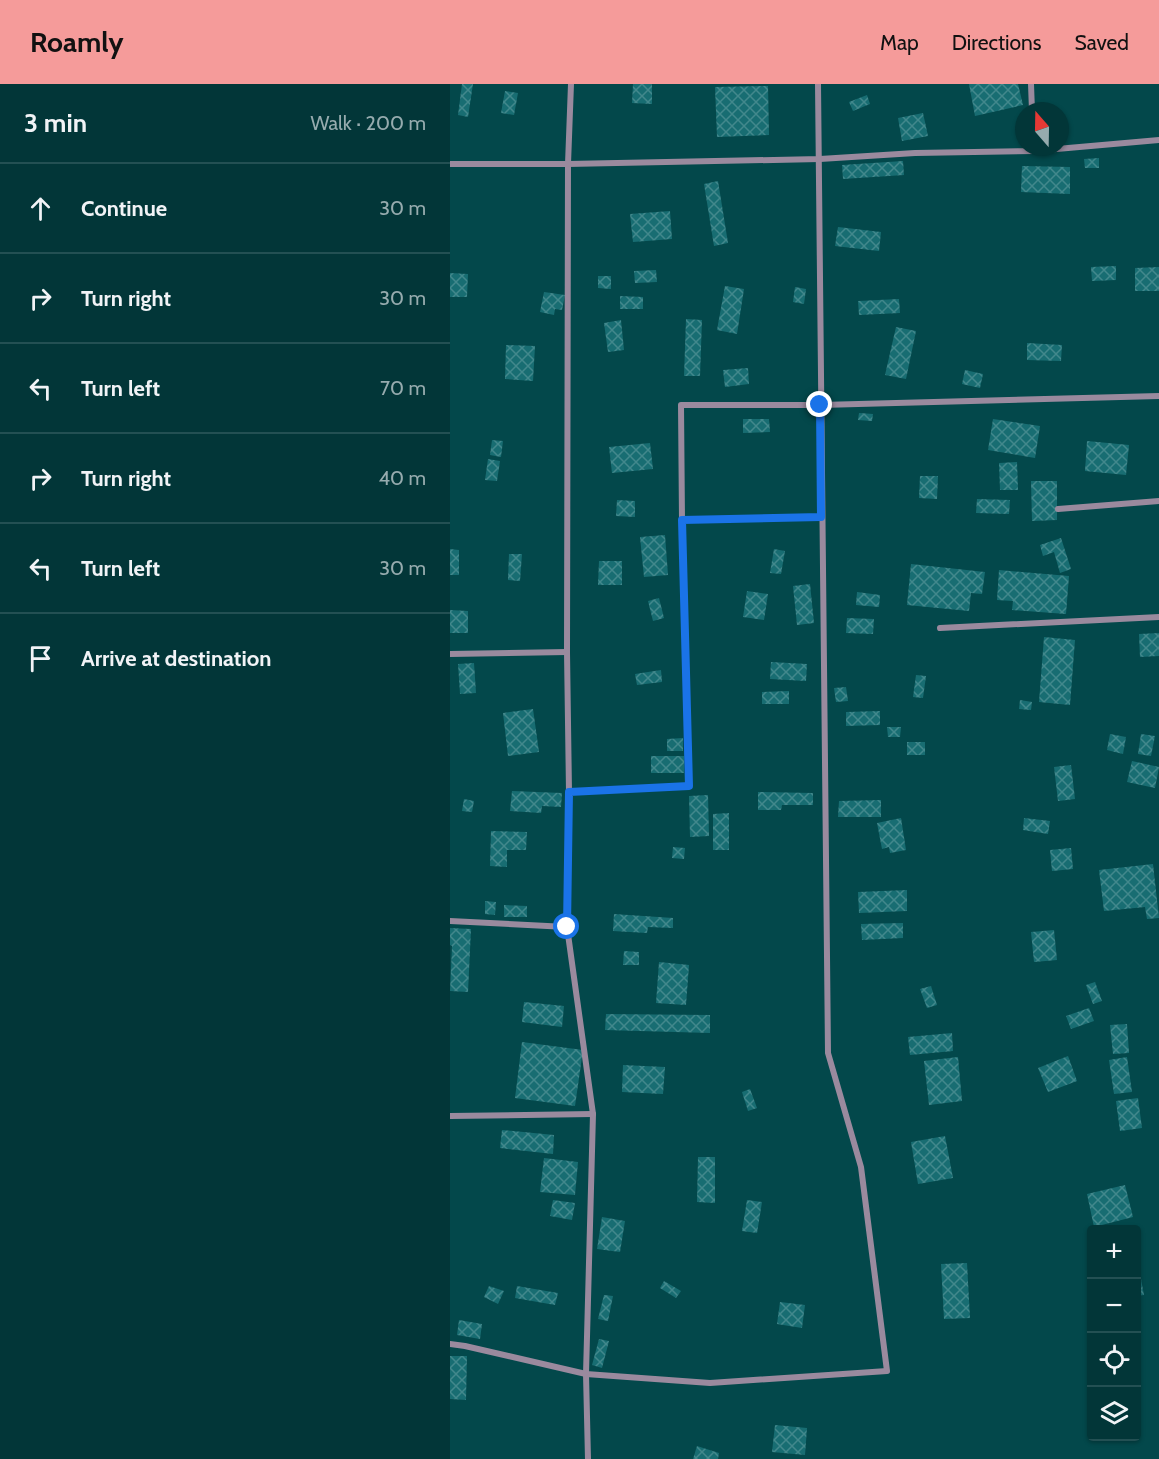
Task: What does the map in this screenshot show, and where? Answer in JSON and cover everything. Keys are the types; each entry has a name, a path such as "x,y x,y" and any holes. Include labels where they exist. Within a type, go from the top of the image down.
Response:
{"street":[{"path":"571,84 568,164 569,792 567,927 593,1114 586,1374 588,1459"},
{"path":"450,1344 586,1374 710,1383 887,1371 861,1167 828,1053 818,84"},
{"path":"1031,84 1032,102"},
{"path":"1069,146 1159,140"},
{"path":"450,164 820,159 1015,150"},
{"path":"569,792 689,786 681,405 820,405 1159,396"},
{"path":"1058,509 1159,501"},
{"path":"682,520 821,517"},
{"path":"940,628 1159,617"},
{"path":"450,654 567,652"},
{"path":"450,921 567,927"},
{"path":"450,1116 593,1114"}],"building":[{"path":"462,84 473,84 468,117 458,115"},
{"path":"633,84 652,84 652,104 632,103"},
{"path":"969,84 1018,84 1022,102 1015,102 1015,107 975,116"},
{"path":"768,86 769,135 717,137 715,87"},
{"path":"505,91 518,93 514,115 501,113"},
{"path":"867,95 870,104 853,111 849,102"},
{"path":"923,113 928,136 902,141 898,118"},
{"path":"1099,158 1099,168 1085,168 1084,159"},
{"path":"903,161 904,175 843,179 842,165"},
{"path":"1022,166 1070,167 1070,194 1021,192"},
{"path":"718,181 728,243 714,246 704,184"},
{"path":"670,211 672,239 633,242 630,214"},
{"path":"838,227 881,232 879,251 835,246"},
{"path":"1116,266 1116,280 1092,281 1091,267"},
{"path":"1159,267 1159,291 1135,291 1135,268"},
{"path":"656,270 657,282 635,283 634,271"},
{"path":"450,273 468,274 467,297 450,297"},
{"path":"598,276 611,276 611,289 598,288"},
{"path":"725,286 744,289 737,334 717,330"},
{"path":"795,287 806,289 804,304 793,302"},
{"path":"544,292 565,295 562,310 555,309 554,315 540,312"},
{"path":"620,296 643,297 643,309 620,309"},
{"path":"899,299 900,313 859,315 858,301"},
{"path":"686,319 702,320 700,376 684,376"},
{"path":"621,320 624,350 608,352 604,323"},
{"path":"896,327 916,331 906,379 885,375"},
{"path":"1027,343 1062,345 1061,361 1027,360"},
{"path":"506,345 535,346 533,381 505,379"},
{"path":"748,368 749,384 725,387 723,370"},
{"path":"965,370 983,374 980,388 962,384"},
{"path":"859,413 873,414 872,421 858,420"},
{"path":"743,419 769,419 770,432 743,433"},
{"path":"993,419 1040,426 1035,458 988,450"},
{"path":"492,440 503,441 501,457 490,455"},
{"path":"1087,441 1129,445 1126,475 1085,471"},
{"path":"650,443 653,469 612,473 609,447"},
{"path":"488,459 500,461 497,481 485,480"},
{"path":"1017,462 1018,490 1000,490 999,463"},
{"path":"920,476 938,476 937,499 919,498"},
{"path":"1031,481 1057,481 1057,520 1032,521"},
{"path":"977,499 1010,500 1009,514 976,513"},
{"path":"617,500 635,501 635,517 616,516"},
{"path":"665,535 668,575 644,577 640,537"},
{"path":"1061,538 1071,569 1060,573 1054,552 1043,556 1040,545"},
{"path":"450,549 459,550 459,575 450,575"},
{"path":"774,549 785,551 781,574 770,573"},
{"path":"509,554 522,554 520,581 508,580"},
{"path":"599,561 622,561 622,585 598,585"},
{"path":"911,564 985,572 982,594 971,593 969,611 907,605"},
{"path":"999,570 1069,576 1066,614 1012,610 1013,601 997,600"},
{"path":"810,584 814,623 797,625 793,586"},
{"path":"747,591 768,594 764,620 743,617"},
{"path":"857,592 880,595 879,607 856,605"},
{"path":"659,598 664,618 653,621 648,601"},
{"path":"450,610 468,611 468,633 450,633"},
{"path":"847,618 874,619 873,634 846,633"},
{"path":"1159,633 1159,656 1140,657 1139,634"},
{"path":"1044,637 1075,640 1070,705 1039,702"},
{"path":"771,662 807,664 806,681 770,679"},
{"path":"474,663 476,693 460,694 458,664"},
{"path":"661,670 662,682 637,685 635,674"},
{"path":"916,675 926,676 923,698 913,697"},
{"path":"846,687 848,701 836,702 834,688"},
{"path":"789,691 789,704 762,704 762,692"},
{"path":"1020,700 1032,702 1031,710 1019,709"},
{"path":"533,709 539,752 508,756 503,713"},
{"path":"880,711 880,725 846,726 846,712"},
{"path":"887,727 901,727 900,737 888,737"},
{"path":"1110,734 1126,737 1123,754 1107,750"},
{"path":"1141,734 1155,736 1151,756 1138,754"},
{"path":"683,738 683,751 667,751 667,739"},
{"path":"907,742 925,742 925,755 907,755"},
{"path":"651,756 684,756 684,773 651,773"},
{"path":"1132,761 1159,767 1155,788 1127,782"},
{"path":"1071,765 1075,799 1058,801 1054,767"},
{"path":"512,791 562,793 561,807 542,806 541,813 510,811"},
{"path":"758,792 813,793 813,805 782,805 781,810 758,810"},
{"path":"708,795 709,836 690,837 689,796"},
{"path":"464,799 474,801 472,812 462,811"},
{"path":"881,800 881,817 838,817 839,801"},
{"path":"729,813 729,850 713,850 713,814"},
{"path":"901,818 906,850 890,853 889,847 882,849 877,823"},
{"path":"1024,818 1050,821 1048,834 1023,830"},
{"path":"491,831 527,832 526,850 507,850 507,867 490,866"},
{"path":"673,847 685,848 684,859 672,858"},
{"path":"1071,848 1073,869 1052,871 1050,850"},
{"path":"1153,864 1159,918 1147,919 1145,907 1104,911 1099,870"},
{"path":"907,890 907,911 859,913 858,892"},
{"path":"485,901 496,902 495,915 485,914"},
{"path":"504,905 527,906 527,917 504,917"},
{"path":"614,914 673,918 673,928 648,927 647,933 613,931"},
{"path":"903,923 903,938 862,940 861,924"},
{"path":"450,928 471,929 468,992 450,991 452,946 450,945"},
{"path":"1054,930 1057,960 1034,962 1031,932"},
{"path":"624,951 639,952 639,965 623,965"},
{"path":"659,962 689,965 686,1005 656,1003"},
{"path":"1095,982 1102,1001 1093,1004 1086,985"},
{"path":"931,986 937,1005 927,1008 920,989"},
{"path":"524,1002 564,1006 562,1027 522,1022"},
{"path":"1089,1008 1094,1021 1071,1029 1066,1016"},
{"path":"606,1014 710,1015 710,1033 605,1030"},
{"path":"1127,1024 1129,1053 1113,1054 1110,1025"},
{"path":"952,1033 953,1051 910,1055 908,1037"},
{"path":"522,1042 583,1050 575,1106 515,1098"},
{"path":"1068,1056 1077,1081 1048,1092 1038,1068"},
{"path":"958,1057 962,1101 929,1105 924,1061"},
{"path":"1127,1057 1132,1092 1114,1094 1109,1060"},
{"path":"623,1065 665,1067 663,1094 622,1092"},
{"path":"750,1089 757,1108 748,1111 742,1092"},
{"path":"1138,1098 1142,1128 1120,1131 1116,1101"},
{"path":"502,1130 554,1135 553,1154 500,1148"},
{"path":"945,1136 953,1178 918,1184 911,1142"},
{"path":"698,1157 715,1157 715,1203 697,1202"},
{"path":"544,1158 578,1162 575,1195 540,1192"},
{"path":"1125,1185 1133,1217 1094,1225 1087,1194"},
{"path":"553,1200 575,1203 572,1220 550,1216"},
{"path":"747,1200 762,1202 757,1233 742,1231"},
{"path":"602,1217 625,1221 620,1252 597,1249"},
{"path":"967,1263 970,1318 944,1319 941,1264"},
{"path":"1141,1279 1144,1295 1141,1295"},
{"path":"664,1281 681,1291 676,1298 660,1288"},
{"path":"489,1286 504,1291 498,1304 484,1297"},
{"path":"517,1286 558,1293 555,1305 515,1298"},
{"path":"604,1295 613,1296 608,1321 598,1319"},
{"path":"780,1302 805,1305 802,1328 777,1324"},
{"path":"459,1320 482,1324 480,1339 457,1335"},
{"path":"599,1339 609,1341 602,1368 592,1365"},
{"path":"450,1356 467,1356 466,1400 450,1399"},
{"path":"775,1425 807,1428 805,1455 772,1452"},
{"path":"697,1446 719,1453 718,1459 693,1459"}],"route":[{"path":"567,927 569,792 689,786 682,520 821,517 820,405"}]}
